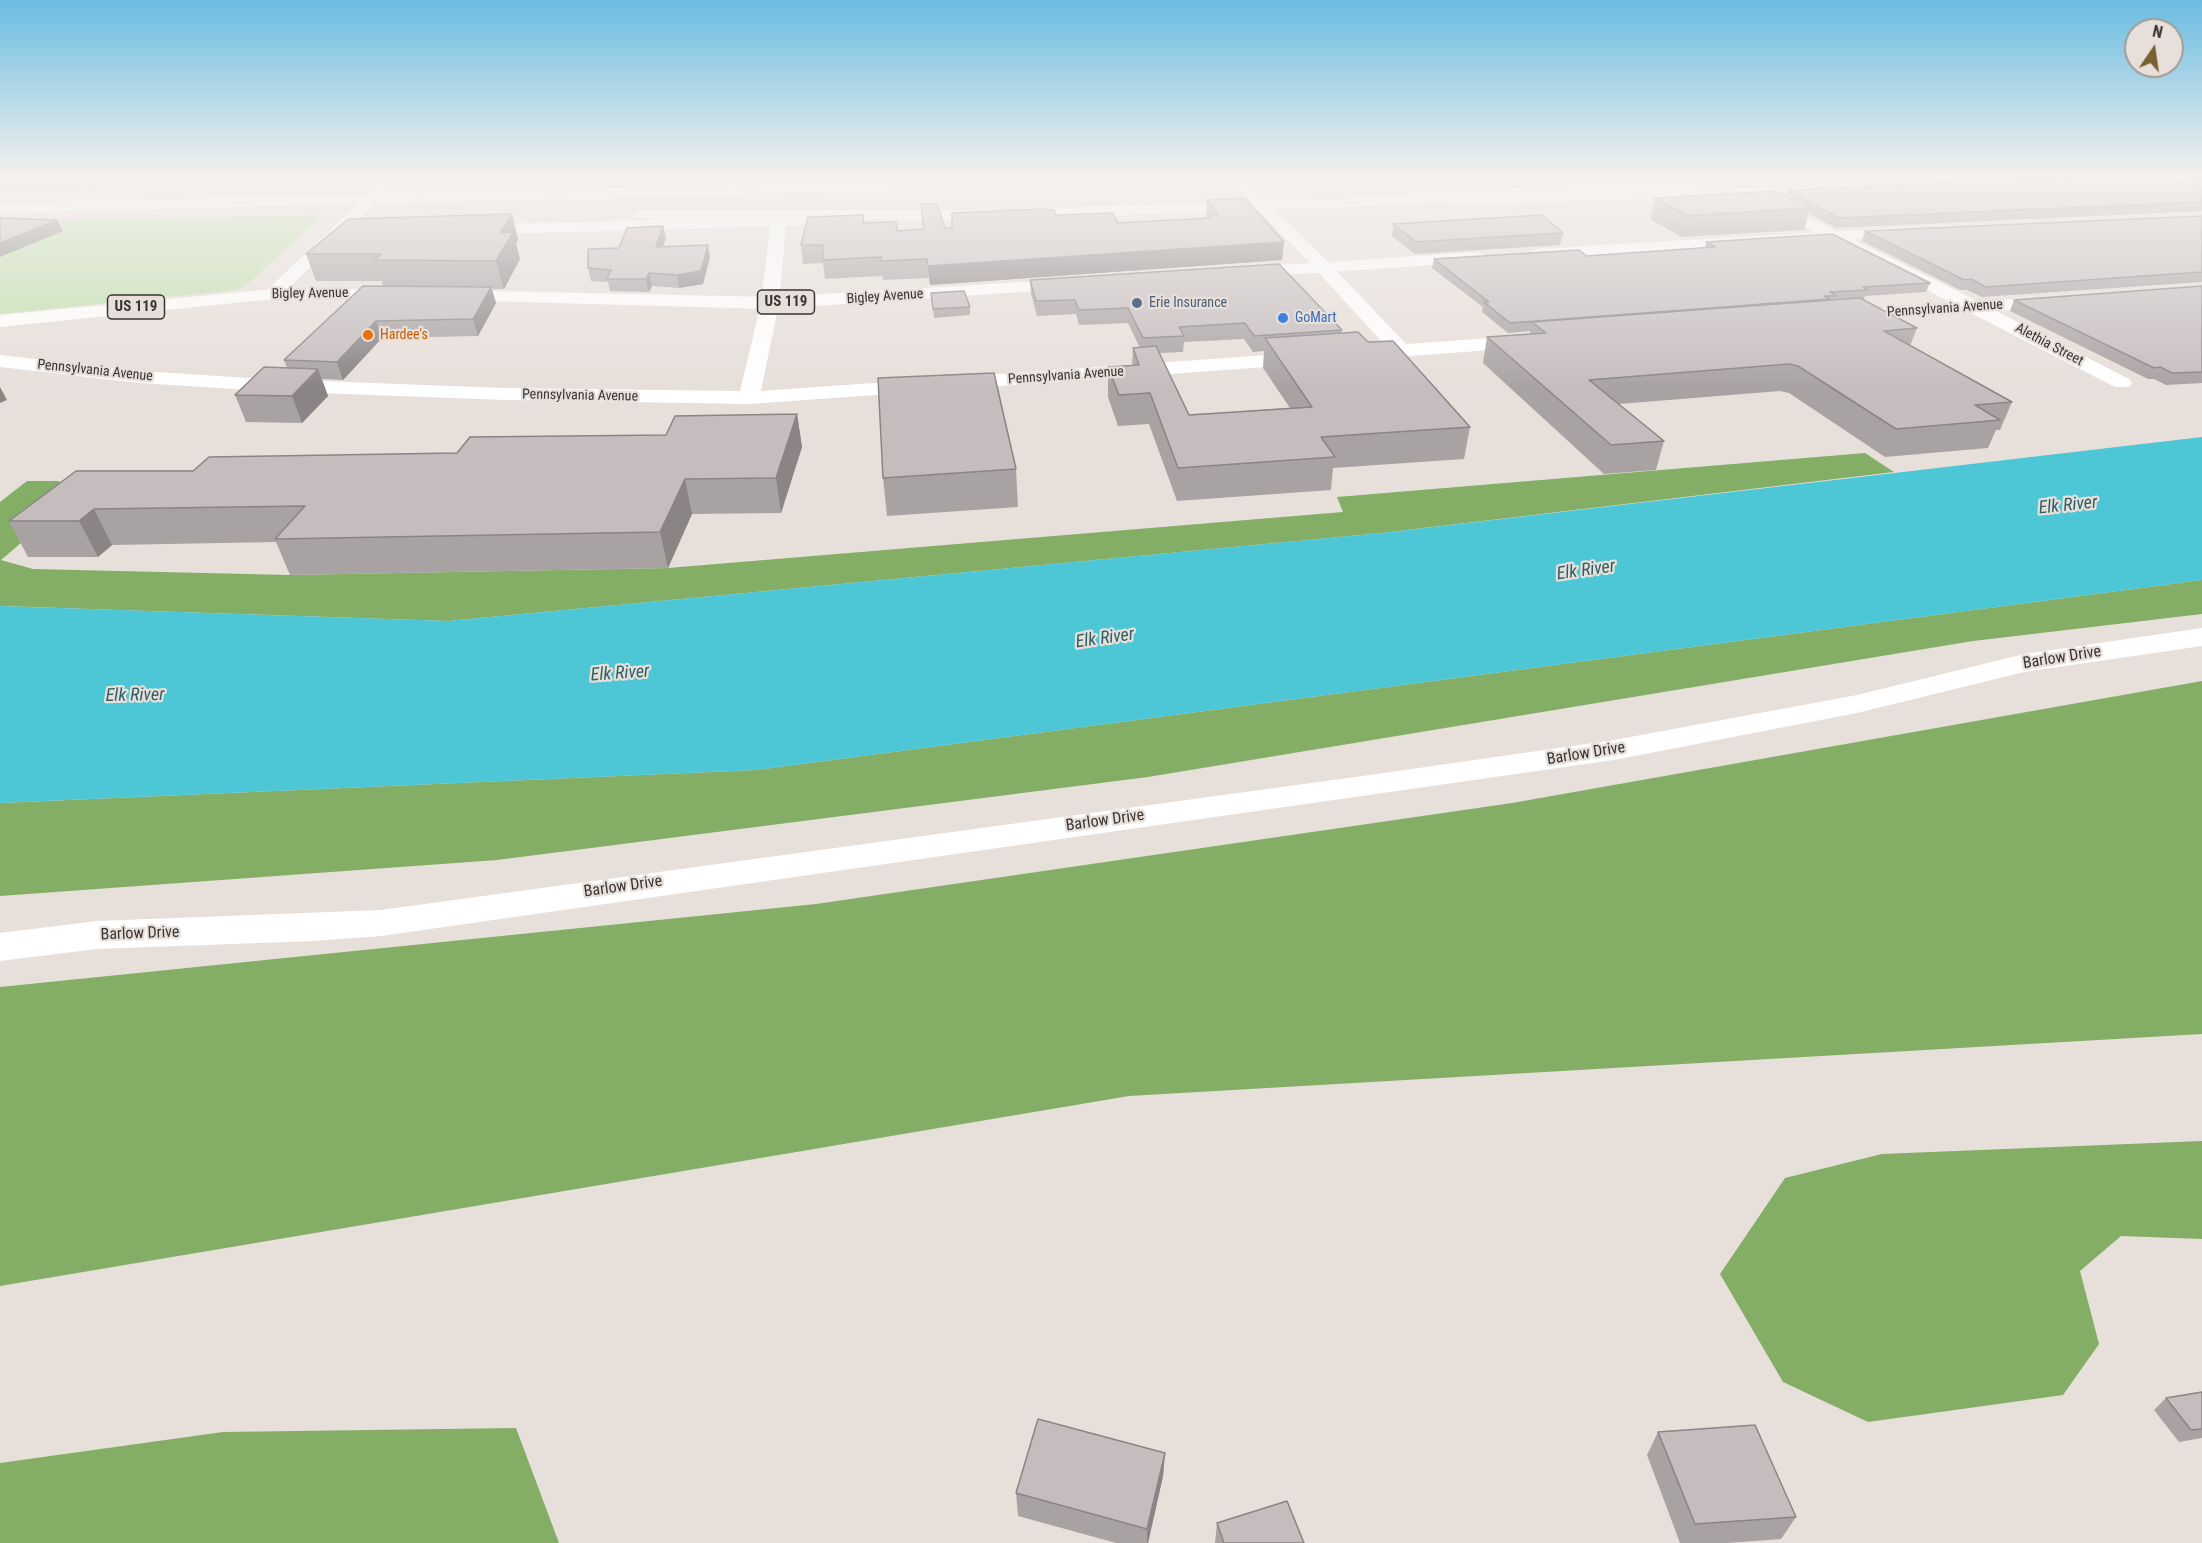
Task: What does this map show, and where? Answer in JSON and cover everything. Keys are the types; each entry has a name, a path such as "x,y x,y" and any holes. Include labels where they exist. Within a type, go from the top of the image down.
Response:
{"main road":[{"path":"273,294 320,246"},
{"path":"749,398 771,303 777,246"},
{"path":"1302,246 1401,351"},
{"path":"1524,254 1654,246"},
{"name":"Alethia Street","path":"1856,246 2122,383"},
{"path":"1226,274 1491,256"},
{"name":"Bigley Avenue","path":"0,321 273,294 424,294 771,303 1088,283"},
{"name":"Pennsylvania Avenue","path":"1827,318 2071,300"},
{"name":"Pennsylvania Avenue","path":"0,361 140,377 265,385 505,394 749,398 1547,340"},
{"name":"Barlow Drive","path":"0,947 97,935 313,928 381,923 1377,784 1614,750 1857,704 2024,663 2202,637"}],"green space":[{"path":"0,246 289,246 245,286 235,290 0,314"},
{"path":"1865,453 1894,472 1382,533 448,621 0,606 0,502 27,481 59,481 70,501 1,560 33,569 290,575 668,568 1343,512 1337,497"},
{"path":"2202,580 2202,614 1973,641 1148,777 497,860 0,896 0,803 756,770"},
{"path":"2202,681 2202,1034 1129,1096 0,1286 0,987 816,904 1512,803"},
{"path":"2202,1141 2202,1239 2121,1236 2080,1271 2099,1344 2063,1395 1868,1422 1783,1382 1720,1274 1785,1178 1882,1154"},
{"path":"516,1428 559,1543 0,1543 0,1463 223,1432"}],"water":[{"name":"Elk River","path":"2202,437 2202,580 756,770 0,803 0,606 448,621 1382,533"}],"building":[{"path":"316,246 505,246 496,261 375,260 381,254 306,254"},
{"path":"620,246 708,246 701,271 677,275 649,273 646,279 607,279 611,270 588,268 588,249 619,248"},
{"path":"823,246 1225,246 928,266 927,259 881,261 881,257 823,260"},
{"path":"1713,246 1856,246 1930,283 1863,287 1867,290 1830,292 1837,296 1824,296 1830,299 1510,323 1484,302 1489,302 1434,259 1579,250 1587,256 1715,247"},
{"path":"1895,246 2202,246 2202,272 1986,287 1971,279 1964,280"},
{"path":"1279,264 1342,330 1254,336 1245,323 1179,327 1184,336 1143,338 1128,308 1079,310 1075,300 1036,301 1030,280"},
{"path":"363,286 491,287 473,319 376,321 337,362 284,360"},
{"path":"2202,286 2202,372 2172,373 2160,367 2154,368 2014,300"},
{"path":"964,291 970,307 933,309 931,293"},
{"path":"1860,298 1917,328 1884,331 2012,402 1975,405 2000,420 1896,429 1798,366 1789,364 1589,380 1664,441 1611,445 1487,337 1546,333 1532,322"},
{"path":"1358,332 1368,342 1393,341 1470,427 1321,437 1335,457 1178,468 1150,393 1119,395 1108,367 1139,365 1133,348 1156,346 1189,415 1312,407 1265,338"},
{"path":"264,367 318,369 292,396 235,395"},
{"path":"994,373 1016,469 883,478 878,378"},
{"path":"797,414 776,478 685,479 660,532 275,539 305,506 94,509 79,521 9,521 76,471 193,471 209,457 457,453 470,437 666,435 675,416"},
{"path":"2202,1392 2202,1429 2191,1430 2166,1398"},
{"path":"1038,1419 1165,1453 1147,1529 1016,1493"},
{"path":"1755,1425 1796,1517 1695,1524 1658,1432"},
{"path":"1287,1501 1304,1543 1224,1543 1217,1523"}],"place":[{"name":"Erie Insurance","path":"1137,303"},
{"name":"GoMart","path":"1283,318"},
{"name":"Hardee's","path":"368,335"}]}
